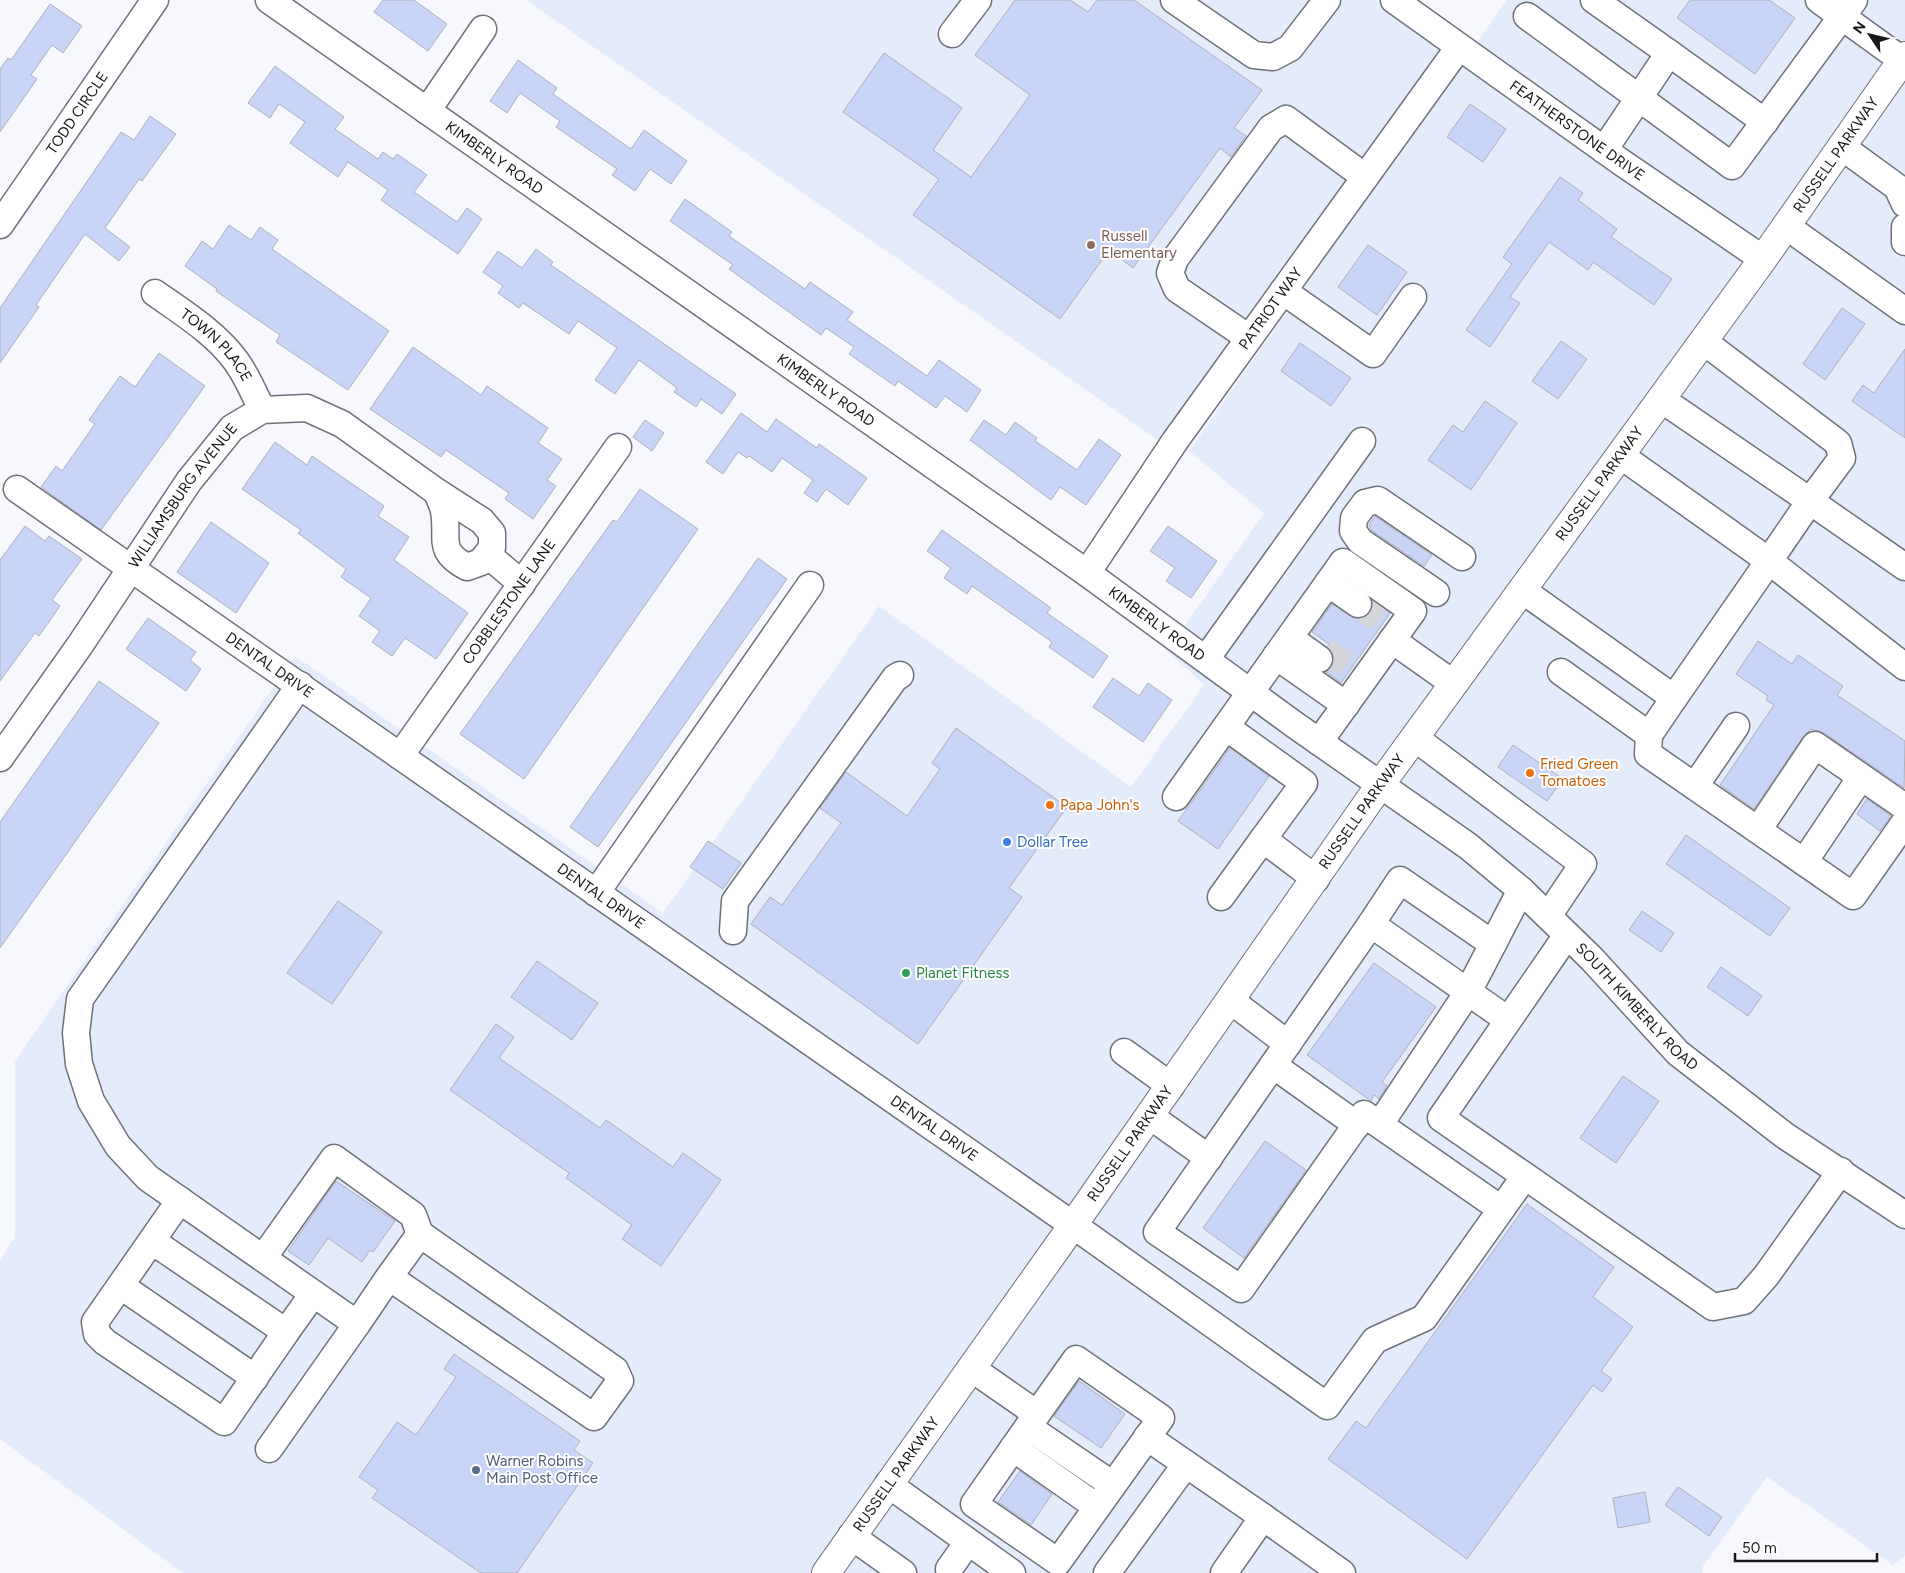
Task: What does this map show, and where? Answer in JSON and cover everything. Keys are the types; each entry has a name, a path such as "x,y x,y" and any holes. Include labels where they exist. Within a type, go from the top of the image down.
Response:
{"main road":[{"name":"RUSSELL PARKWAY","path":"826,1573 1150,1116 1380,785 1763,259 1904,58"}],"street":[{"name":"TODD CIRCLE","path":"0,225 155,0"},
{"name":"KIMBERLY ROAD","path":"269,0 1087,573 1380,785"},
{"path":"952,34 978,0"},
{"path":"1174,0 1254,55 1273,57 1290,48 1327,0"},
{"name":"FEATHERSTONE DRIVE","path":"1394,0 1604,150 1763,259"},
{"path":"1594,0 1764,122"},
{"path":"1818,0 1848,8 1904,58"},
{"path":"1526,16 1732,166 1848,8"},
{"path":"427,111 484,29"},
{"name":"PATRIOT WAY","path":"1087,573 1175,441 1459,47"},
{"path":"1604,150 1669,54"},
{"path":"1249,338 1177,289 1170,273 1175,259 1271,128 1286,119 1366,177"},
{"path":"1842,147 1897,187 1905,204"},
{"path":"1786,226 1905,311"},
{"path":"1905,227 1905,242"},
{"path":"1283,291 1373,354 1413,297"},
{"name":"TOWN PLACE","path":"156,293 206,330 236,360 250,383 262,410"},
{"path":"1703,341 1838,442 1842,458 1810,501 1649,734 1648,754 1853,896 1905,822"},
{"path":"1661,399 1905,567"},
{"name":"WILLIAMSBURG AVENUE","path":"0,758 189,481 232,428 262,410 307,408 342,424 437,492 482,520 492,533 492,548 488,555"},
{"path":"1206,659 1362,441"},
{"name":"COBBLESTONE LANE","path":"400,756 618,447"},
{"path":"1620,455 1769,561 1905,667"},
{"name":"DENTAL DRIVE","path":"17,489 1073,1225 1327,1406 1375,1340 1424,1318 1501,1210"},
{"path":"437,492 444,510 444,545 454,560 467,567 481,562 488,555 522,584"},
{"path":"1454,684 1406,617 1353,531 1354,518 1365,503 1378,500 1462,557"},
{"path":"1176,797 1343,562 1406,617"},
{"path":"1331,579 1361,600"},
{"path":"596,892 810,585"},
{"path":"1522,590 1674,698"},
{"path":"1319,742 1353,683 1406,617"},
{"path":"1287,641 1353,683"},
{"path":"1287,641 1322,654"},
{"path":"1561,672 1649,734"},
{"path":"734,931 735,901 895,678 900,675"},
{"path":"300,685 80,999 76,1033 77,1048 79,1064 91,1101 118,1146 148,1178 357,1324"},
{"path":"1695,786 1736,726"},
{"path":"1221,897 1304,783 1226,727"},
{"path":"1414,738 1583,864 1548,916"},
{"path":"1758,830 1815,745 1905,807"},
{"path":"1804,862 1862,777"},
{"name":"SOUTH KIMBERLY ROAD","path":"1380,785 1468,846 1521,890 1592,958 1678,1053 1784,1136 1841,1171 1905,1215"},
{"path":"1263,839 1316,878"},
{"path":"1493,944 1400,880 1158,1232 1241,1289 1468,992 1493,944 1521,890"},
{"path":"1371,924 1508,1020"},
{"path":"1567,935 1441,1118 1713,1307 1744,1301 1766,1276 1841,1171"},
{"path":"1230,1000 1288,1044"},
{"path":"1124,1052 1171,1086"},
{"path":"1273,1065 1501,1210 1524,1176"},
{"path":"1150,1116 1209,1158"},
{"path":"263,1258 334,1158 413,1215 420,1234 615,1370 620,1381 594,1417 389,1277"},
{"path":"180,1200 95,1322 97,1334 105,1342 224,1422 313,1294"},
{"path":"269,1449 420,1234"},
{"path":"152,1241 286,1332"},
{"path":"121,1286 255,1378"},
{"path":"944,1572 974,1504 1076,1360 1161,1418 1058,1562 974,1504"},
{"path":"971,1368 1113,1485"},
{"path":"1148,1436 1342,1573"},
{"path":"1013,1448 1097,1507"},
{"path":"1107,1573 1186,1464"},
{"path":"888,1484 1012,1573"},
{"path":"1224,1573 1263,1517"},
{"path":"851,1536 903,1573"}],"shaded area":[{"name":"Russell Elementary","path":"526,0 1376,0 1446,48 1162,443"},
{"path":"1507,0 1905,0 1905,1556 1893,1565 1767,1477 1703,1566 1702,1573 183,1573 0,1439 0,1260 15,1237 15,1061 295,656 663,913 879,606 1131,787 1204,685 1167,651 1264,513 1189,451"}],"building":[{"path":"383,0 414,0 447,24 428,51 374,12"},
{"path":"1015,0 1070,0 1088,12 1097,0 1134,0 1262,90 1234,128 1246,136 1231,157 1220,148 1133,268 1109,250 1060,319 913,215 939,179 843,112 884,53 962,108 933,150 971,177 1030,95 975,55"},
{"path":"1690,0 1769,0 1795,18 1755,74 1677,18"},
{"path":"50,4 82,26 63,53 52,45 31,75 37,79 0,132 0,69 8,58 11,60"},
{"path":"518,60 557,88 553,94 631,149 644,130 687,161 671,184 650,169 635,191 612,175 617,169 556,127 560,121 520,93 507,113 490,101"},
{"path":"275,66 344,117 335,129 378,159 383,152 393,159 397,154 427,175 414,192 457,222 467,208 482,219 458,254 381,200 388,190 348,162 338,177 290,143 305,122 279,104 270,118 248,103"},
{"path":"1470,104 1506,129 1483,162 1447,137"},
{"path":"150,116 176,134 142,181 139,179 105,228 130,247 119,261 85,234 36,305 39,307 0,363 0,308 121,132 134,140"},
{"path":"1560,177 1583,193 1578,200 1617,229 1611,237 1672,279 1654,305 1593,262 1588,270 1549,242 1510,297 1520,303 1490,347 1466,330 1512,264 1503,257"},
{"path":"685,199 732,232 729,236 805,289 810,282 853,312 847,320 927,376 939,360 981,390 967,412 945,396 936,408 898,381 895,386 849,354 854,347 826,328 821,335 729,269 733,265 670,221"},
{"path":"229,225 251,240 260,227 278,240 272,249 389,331 348,390 276,342 280,335 216,291 217,289 185,266 202,241 213,249"},
{"path":"1368,245 1407,272 1377,315 1338,287"},
{"path":"536,249 553,262 551,265 736,394 722,414 701,399 696,407 674,392 677,388 639,360 615,394 595,380 617,348 578,321 569,334 523,303 519,308 498,293 503,286 483,272 498,251 522,268"},
{"path":"1842,308 1865,324 1825,380 1803,364"},
{"path":"1561,341 1587,359 1558,399 1532,381"},
{"path":"1300,343 1351,378 1331,406 1281,371"},
{"path":"413,347 481,395 487,386 548,428 538,443 562,459 547,480 556,486 533,519 505,499 509,493 446,450 441,457 370,409"},
{"path":"1905,349 1905,438 1852,401 1863,385 1874,393"},
{"path":"159,353 205,386 101,530 41,487 56,466 62,471 95,424 89,420 120,376 135,387"},
{"path":"1485,401 1517,423 1471,490 1428,460 1453,425 1463,432"},
{"path":"741,413 767,432 776,419 817,448 819,444 867,478 848,505 826,489 817,502 804,493 813,480 782,458 772,472 749,456 747,458 738,452 723,474 706,462"},
{"path":"645,420 664,433 652,451 633,437"},
{"path":"984,420 1006,435 1015,422 1037,438 1035,441 1077,470 1099,439 1121,455 1086,505 1060,487 1051,500 970,440"},
{"path":"275,442 307,465 312,456 384,506 378,516 409,537 394,560 468,613 436,659 405,638 392,656 372,642 380,631 359,616 371,598 341,577 346,569 298,533 301,530 242,489"},
{"path":"640,489 698,529 524,779 460,734 613,520 617,522"},
{"path":"1375,516 1432,555 1424,566 1371,530 1369,525"},
{"path":"211,522 269,563 236,613 177,572"},
{"path":"25,526 45,541 49,536 82,559 52,600 60,606 39,636 35,633 0,681 0,560"},
{"path":"1168,526 1217,561 1191,598 1166,581 1175,568 1150,551"},
{"path":"942,530 1051,608 1047,613 1108,656 1093,678 1049,647 1052,642 972,586 967,594 944,578 951,568 927,551"},
{"path":"758,558 787,579 598,847 570,827"},
{"path":"1372,601 1390,613 1341,683 1326,672 1334,661 1333,653 1327,647 1329,644 1312,632 1332,604 1357,619 1364,618 1370,613"},
{"path":"148,618 196,652 190,660 201,669 186,691 126,649"},
{"path":"1758,641 1792,664 1798,655 1843,686 1837,695 1905,741 1904,788 1824,733 1811,729 1803,737 1754,809 1720,785 1774,705 1766,700 1768,696 1736,674"},
{"path":"1113,678 1139,696 1148,683 1172,700 1143,742 1093,707"},
{"path":"99,681 159,723 0,948 0,822"},
{"path":"956,728 1067,807 1009,888 1022,897 918,1044 751,924 770,897 782,905 841,823 820,808 846,772 907,816 940,769 932,763"},
{"name":"Fried Green Tomatoes","path":"1513,745 1563,779 1547,801 1498,767"},
{"path":"1230,748 1269,776 1218,849 1178,821"},
{"path":"1867,799 1891,816 1880,831 1857,814"},
{"path":"1686,835 1790,908 1770,936 1666,864"},
{"path":"708,841 741,863 723,889 690,867"},
{"path":"338,901 382,932 332,1004 287,973"},
{"path":"1642,911 1674,933 1661,952 1629,930"},
{"path":"537,961 598,1003 572,1040 511,997"},
{"path":"1374,963 1436,1007 1382,1082 1387,1086 1379,1099 1374,1095 1371,1101 1307,1055"},
{"path":"1721,967 1762,996 1748,1016 1707,987"},
{"path":"496,1024 514,1037 499,1058 600,1128 606,1120 673,1167 683,1153 721,1180 661,1266 622,1239 632,1225 566,1178 569,1173 450,1090"},
{"path":"1623,1076 1659,1101 1616,1163 1580,1138"},
{"path":"1265,1141 1306,1170 1244,1258 1203,1228"},
{"path":"336,1181 395,1221 373,1252 370,1250 362,1262 328,1238 309,1265 288,1251"},
{"path":"1527,1204 1614,1267 1593,1297 1633,1327 1601,1371 1612,1379 1602,1392 1593,1385 1467,1559 1328,1459 1356,1421 1366,1428"},
{"name":"Warner Robins Main Post Office","path":"454,1354 580,1441 574,1450 593,1463 517,1573 481,1573 372,1498 378,1490 359,1477 397,1422 416,1435 456,1377 444,1369"},
{"path":"1079,1381 1125,1414 1101,1448 1054,1416"},
{"path":"1020,1471 1052,1494 1031,1525 998,1502"},
{"path":"1678,1487 1722,1517 1709,1536 1665,1505"},
{"path":"1645,1492 1650,1522 1618,1528 1613,1498"}],"tunnel":[{"path":"1358,604 1384,623"},
{"path":"1325,650 1352,668"}],"place":[{"name":"Russell Elementary","path":"1091,245"},
{"name":"Fried Green Tomatoes","path":"1530,773"},
{"name":"Papa John's","path":"1050,805"},
{"name":"Dollar Tree","path":"1007,842"},
{"name":"Planet Fitness","path":"906,973"},
{"name":"Warner Robins Main Post Office","path":"476,1470"}]}
